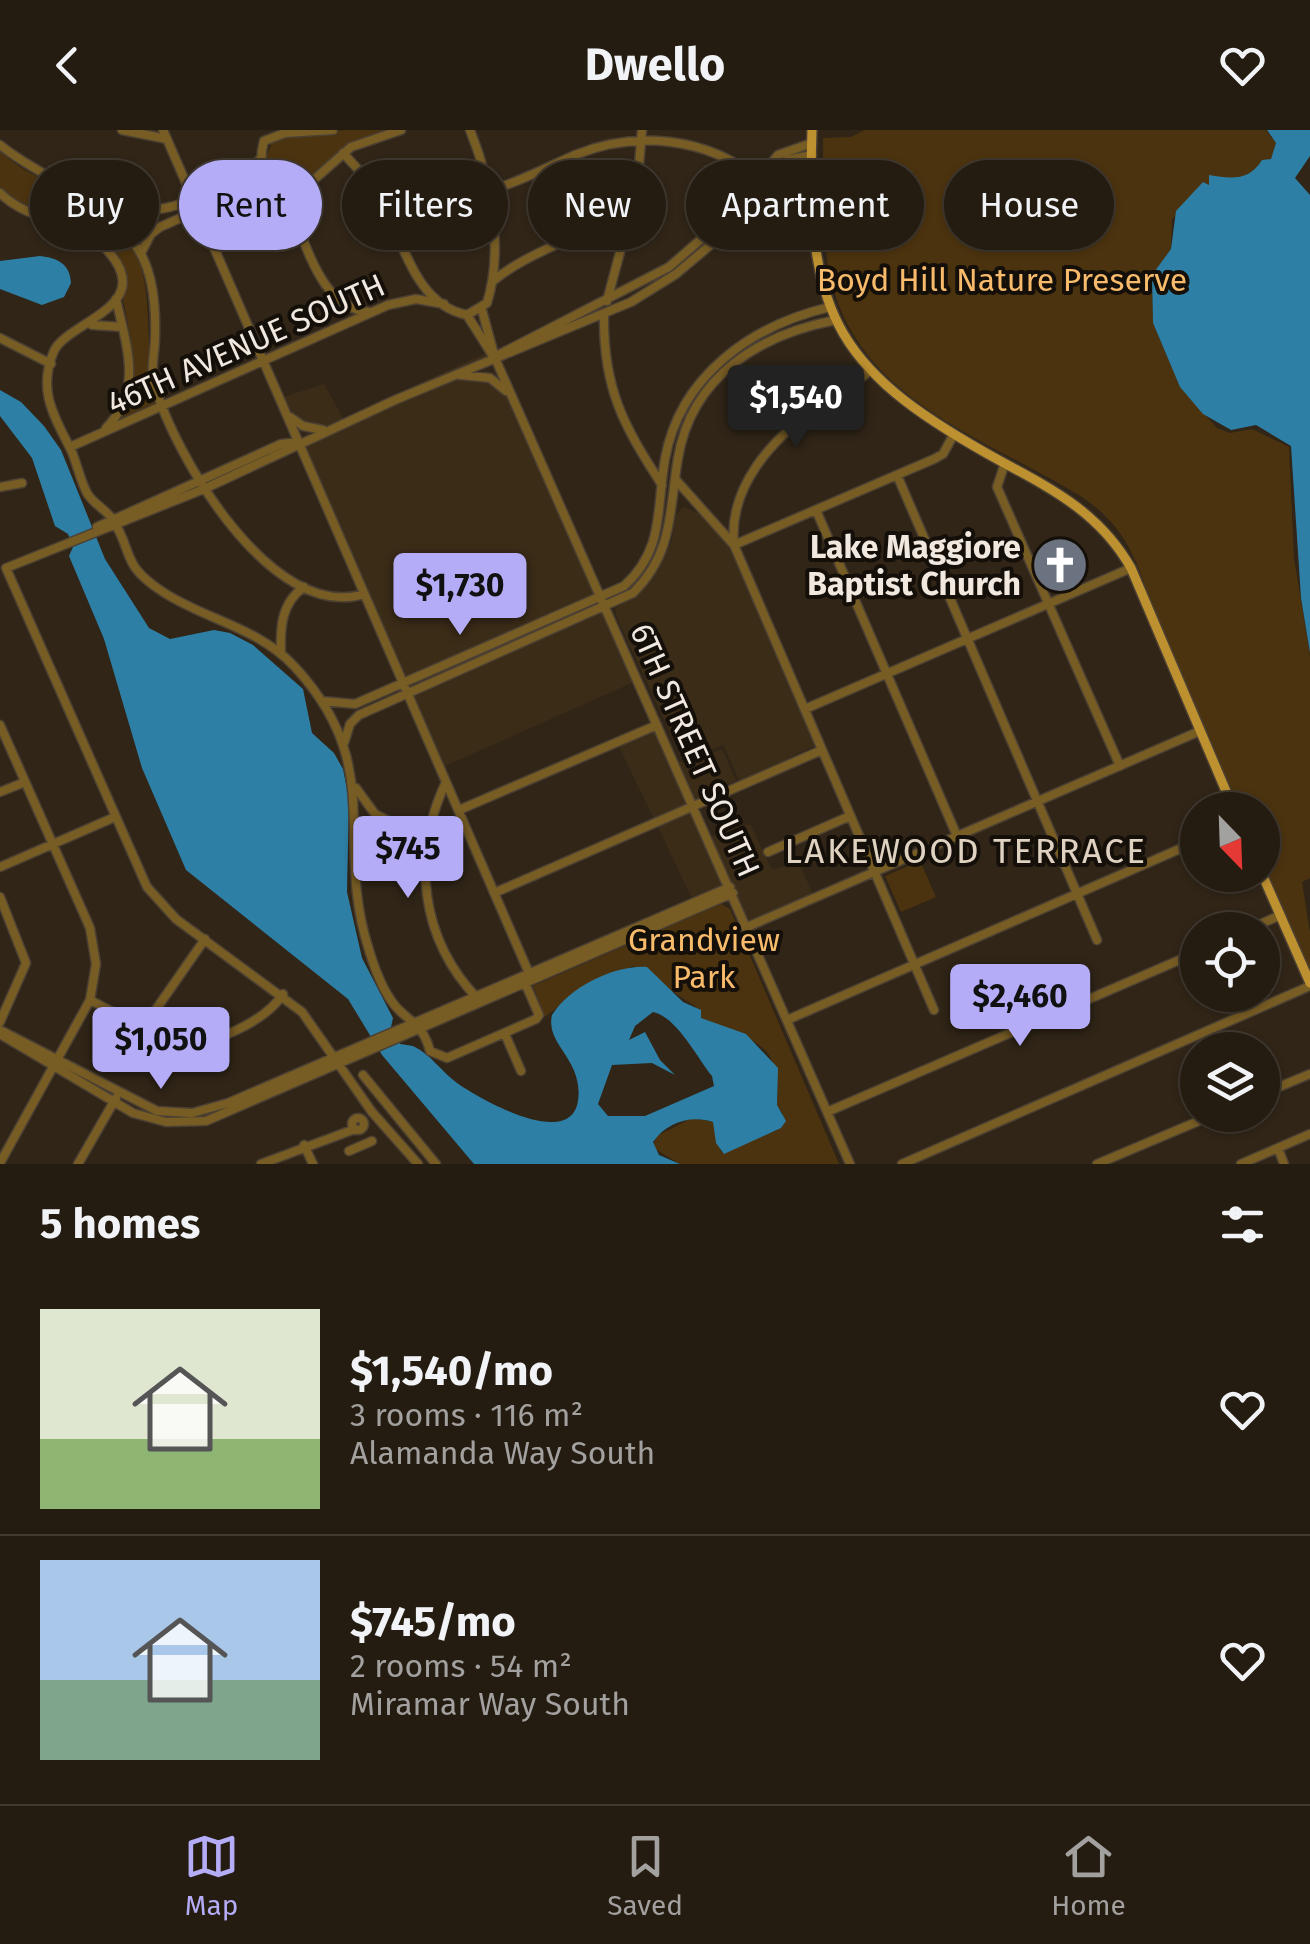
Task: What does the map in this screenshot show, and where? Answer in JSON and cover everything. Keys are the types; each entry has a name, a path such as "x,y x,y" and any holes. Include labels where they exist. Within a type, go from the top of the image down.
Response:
{"main road":[{"path":"812,130 818,263 836,320 868,372 904,404 1082,508 1109,535 1131,568 1226,792"},
{"path":"1270,892 1310,985"}],"street":[{"path":"122,130 165,134 179,165"},
{"path":"260,130 264,141 260,160"},
{"path":"264,141 286,133 333,130"},
{"path":"322,172 343,153 374,136 401,130"},
{"path":"470,130 479,160"},
{"path":"508,185 587,150 642,135 699,147 730,160"},
{"path":"640,160 642,135"},
{"path":"0,145 30,169"},
{"path":"787,160 812,149"},
{"path":"343,153 377,194 414,272 444,304 467,315 482,310 493,281 491,250"},
{"path":"0,193 21,209 80,232 106,249 118,270 116,299 131,364 129,392 123,407 100,434"},
{"path":"141,253 150,234 179,219"},
{"path":"139,250 153,295 153,380 202,484 264,560 304,587 342,598 364,594"},
{"path":"116,299 86,326 62,340 51,364 47,386 50,413 70,447 86,492 114,522 128,561 149,582 184,604 246,630 281,654 322,701 344,744 353,783 357,822 355,875 361,926 390,998 419,1025 430,1051 447,1058 505,1034 539,1014 529,979 216,250"},
{"path":"311,250 330,291 350,308 374,312"},
{"path":"493,281 547,250"},
{"path":"622,250 604,315 610,386 617,409 662,486"},
{"path":"494,358 607,303 692,250"},
{"path":"418,1164 372,1112 284,994 176,919 147,887 3,570 286,452 299,442 494,358 604,315 653,289 704,250"},
{"name":"46TH AVENUE SOUTH","path":"70,447 374,312 416,299 444,304"},
{"path":"322,701 345,706 624,586 645,563 661,520 666,455 687,404 726,356 779,322 830,306"},
{"name":"6TH STREET SOUTH","path":"482,310 494,358"},
{"name":"6TH STREET SOUTH","path":"467,315 494,358 850,1164"},
{"path":"344,744 350,724 359,715 604,609 647,580 668,540 678,456 696,409 731,366 775,335 836,320"},
{"path":"86,326 122,327"},
{"path":"0,338 51,364"},
{"path":"734,546 731,519 756,466 794,425 868,372"},
{"path":"454,375 490,378 512,398"},
{"path":"287,414 303,426 325,431"},
{"path":"734,546 943,454 954,434"},
{"path":"646,460 678,456"},
{"path":"1005,464 997,486 1120,766"},
{"path":"898,475 1097,940"},
{"path":"676,480 692,503 716,522 734,546 934,1010"},
{"path":"0,487 22,483"},
{"path":"673,510 692,503"},
{"path":"816,510 956,836"},
{"path":"805,709 1131,568"},
{"path":"281,654 282,617 287,604 304,587"},
{"path":"550,620 555,630"},
{"path":"459,810 657,724"},
{"path":"0,725 90,928 96,964 90,1000 0,1163"},
{"path":"747,927 1200,732"},
{"path":"494,893 822,750"},
{"path":"0,792 25,782"},
{"path":"446,782 425,849 425,889 437,938 453,970 478,999"},
{"path":"353,783 375,814 412,833 425,849"},
{"path":"357,822 362,816 375,814"},
{"path":"768,852 850,816"},
{"path":"0,867 115,817"},
{"path":"412,833 430,826"},
{"path":"787,1020 1180,850"},
{"path":"55,1062 114,1102 146,1118 206,1120 731,890"},
{"path":"0,897 26,963 0,1022"},
{"path":"143,1028 205,939"},
{"path":"827,1112 1180,960"},
{"path":"902,1164 1310,985"},
{"path":"90,1000 178,1046 193,1046 263,1016 284,994"},
{"path":"0,1032 142,1105 177,1118"},
{"path":"505,1034 521,1071"},
{"path":"1280,1086 1310,1074"},
{"path":"363,1075 436,1164"},
{"path":"78,1164 119,1092"},
{"path":"361,1146 354,1128 356,1118 363,1120 372,1112"},
{"path":"261,1164 354,1128"},
{"path":"1097,1164 1180,1129"},
{"path":"1246,1163 1310,1134"},
{"path":"348,1151 372,1141"},
{"path":"304,1145 312,1164"},
{"path":"1278,1148 1284,1164"}],"shaded area":[{"path":"486,353 489,357 325,427 297,420 283,397 324,384 343,418"},
{"path":"455,378 489,381 510,400 595,597 405,678 303,444"},
{"path":"684,507 707,517 727,543 816,745 740,782 723,745 684,762 616,616 615,609 655,574 671,543 676,515"},
{"path":"602,613 634,682 443,767 412,696"},
{"path":"656,729 690,803 654,819 618,745"},
{"path":"722,749 736,780 695,800 676,759 686,764"},
{"path":"693,810 725,885 692,899 657,825"},
{"path":"750,824 772,869 799,863 813,894 748,922 711,837"}],"green space":[{"path":"384,130 345,146 322,168 322,160 265,160 272,143 293,135"},
{"name":"Boyd Hill Nature Preserve","path":"865,130 1266,130 1276,143 1271,160 1262,160 1254,173 1209,186 1172,219 1171,249 1152,276 1153,323 1180,387 1217,428 1230,433 1252,429 1289,447 1294,558 1310,656 1310,878 1302,882 1310,933 1310,974 1276,892 1280,892 1280,792 1233,792 1125,541 1100,511 1082,497 933,413 900,388 871,359 848,325 832,284 826,250 924,250 924,160 823,160 823,138 851,137"},
{"path":"0,151 30,173 30,208 10,197 0,187"},
{"path":"106,250 135,250 138,256 159,405 118,422 131,396 134,373 125,306"},
{"path":"920,861 936,897 901,912 885,876"},
{"name":"Grandview Park","path":"721,904 730,909 839,1164 680,1164 652,1147 657,1136 692,1118 713,1122 721,1152 776,1131 783,1114 777,1105 774,1066 760,1045 701,1018 695,1006 633,966 582,988 545,1017 533,986"}],"water":[{"path":"1267,130 1310,130 1310,156 1295,178 1310,195 1310,653 1301,598 1291,446 1256,425 1231,430 1203,414 1180,387 1153,323 1152,275 1171,249 1176,211 1203,182 1209,185 1209,175 1239,177 1251,172 1262,160 1271,159 1276,143"},
{"path":"40,256 57,260 68,271 71,283 64,297 42,305 0,289 0,261"},
{"path":"0,390 21,402 61,450 105,559 149,628 170,639 214,630 230,633 253,645 303,689 312,733 334,753 343,769 349,799 347,892 362,958 393,1018 391,1027 400,1044 421,1050 457,1083 502,1108 542,1121 559,1121 571,1115 578,1101 578,1086 571,1063 554,1035 552,1015 570,995 594,980 621,970 647,967 683,1002 701,1010 701,1018 746,1034 778,1068 777,1105 786,1121 781,1128 724,1154 716,1143 713,1122 680,1122 665,1129 653,1142 659,1155 680,1164 474,1164 382,1055 348,999 186,870 142,768 104,639 69,556 73,547 68,534 55,526 32,458 0,416","holes":["653,1012 662,1015 686,1039 712,1076 714,1086 645,1116 608,1116 598,1104 612,1065 652,1063 675,1075 660,1060 645,1032 629,1040 635,1026"]}],"place":[{"name":"Lake Maggiore Baptist Church","path":"1060,565"}],"district":[{"name":"LAKEWOOD TERRACE","path":"966,851"}]}
